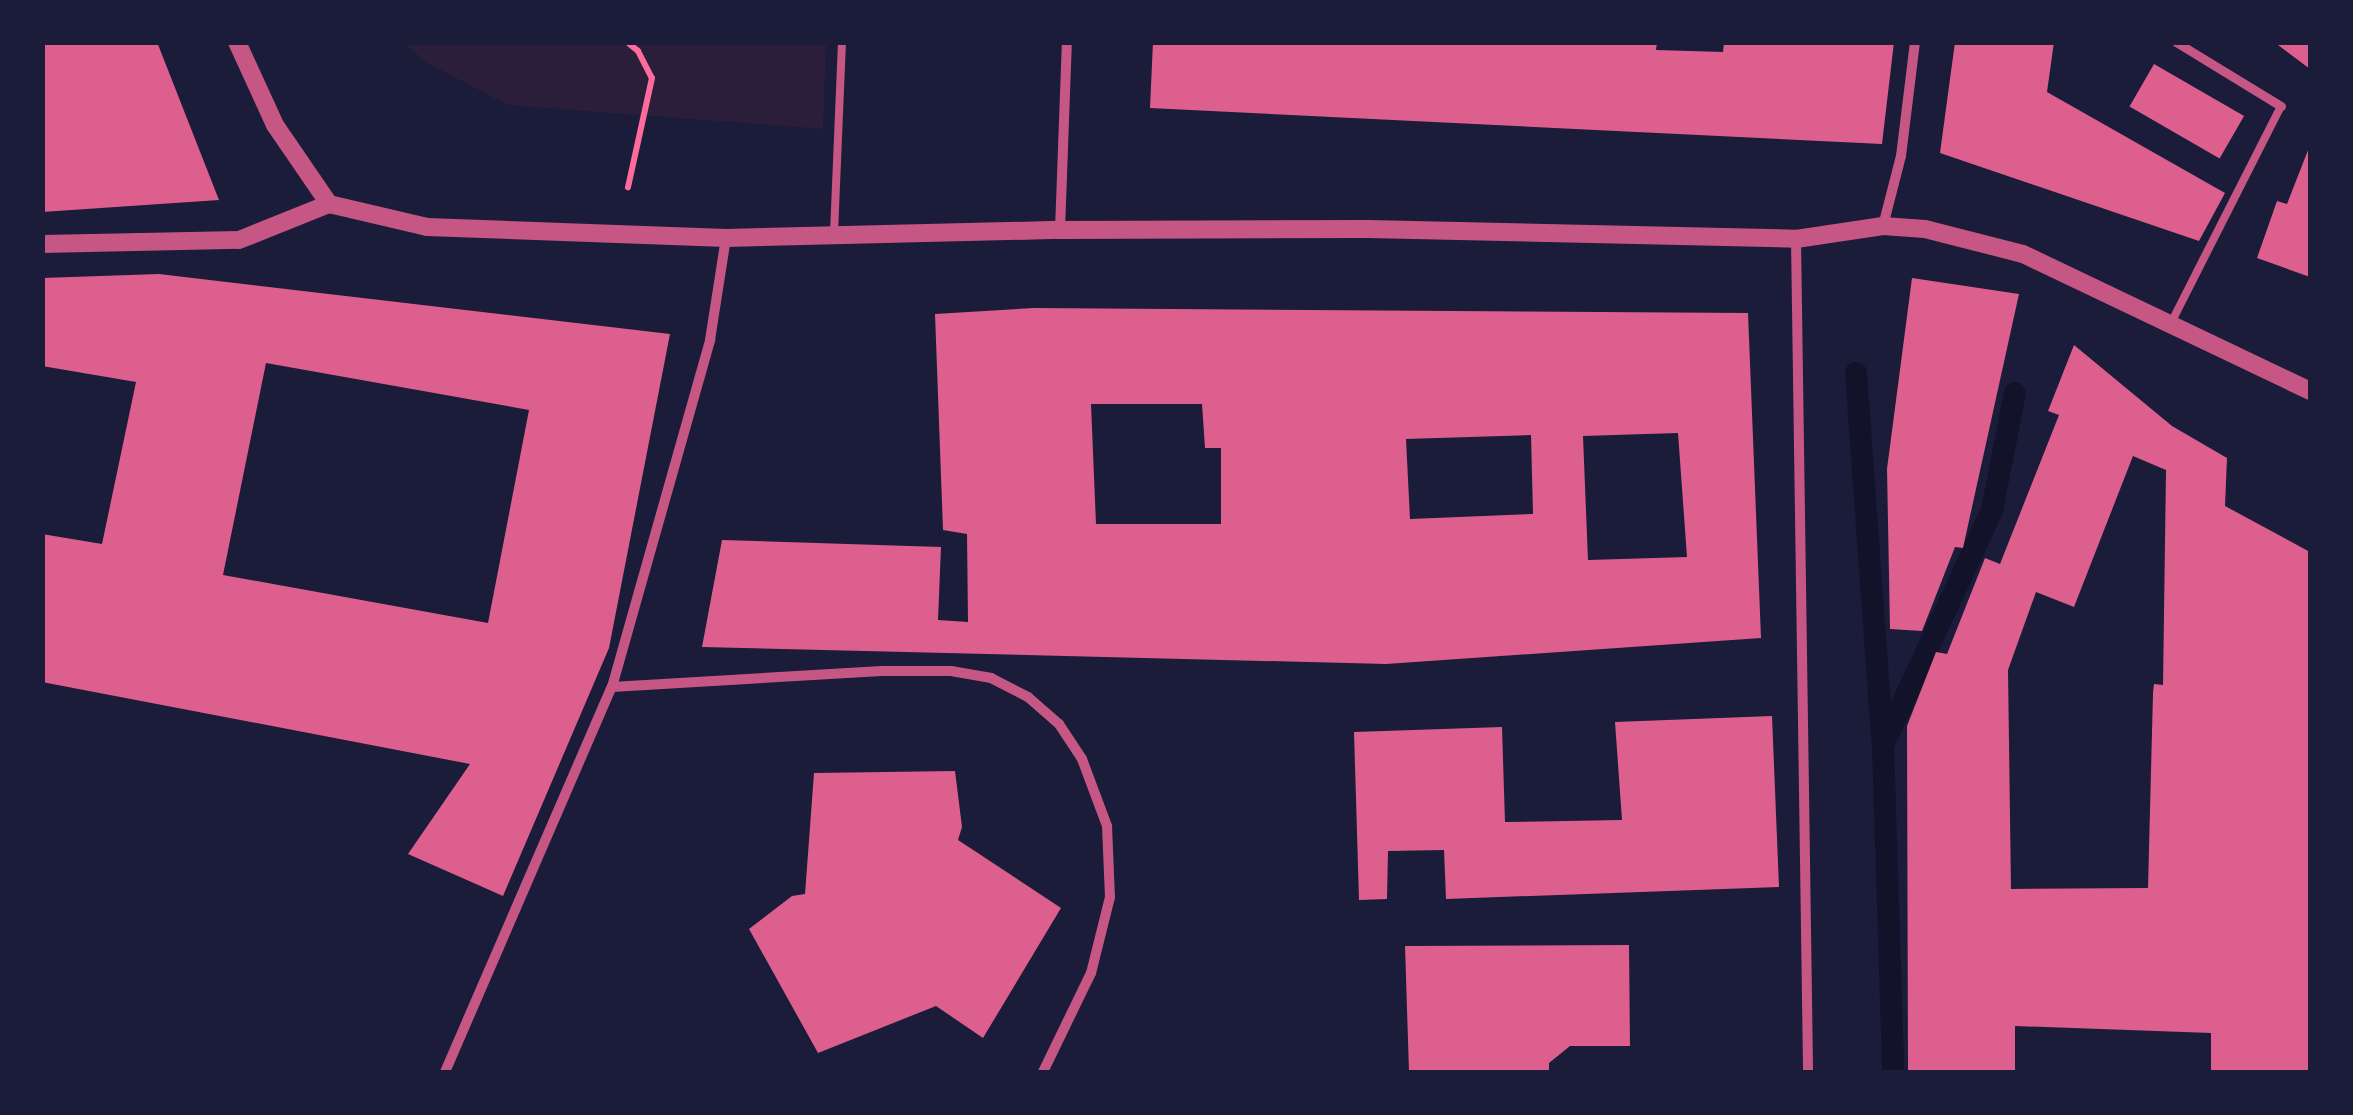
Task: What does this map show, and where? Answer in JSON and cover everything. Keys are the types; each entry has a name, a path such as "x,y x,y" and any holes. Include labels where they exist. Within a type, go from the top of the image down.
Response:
{"street":[{"path":"237,42 276,126 330,204"},
{"path":"1060,230 1067,42"},
{"path":"1883,226 1900,156 1915,42"},
{"path":"2176,42 2281,106"},
{"path":"42,244 239,240 330,204 427,227 614,237 1368,229 1796,239 1883,226 1924,228 2023,254 2310,392"},
{"path":"445,1072 612,687 710,340 726,238"},
{"path":"1796,239 1808,1072"},
{"path":"612,687 882,671 950,672 991,678 1028,697 1060,724 1082,759 1107,826 1110,897 1091,973 1043,1072"}],"lane":[{"path":"834,234 842,42"},
{"path":"2171,323 2281,106"}],"path":[{"path":"614,237 652,78 638,50 627,42"}],"shaded area":[{"path":"405,43 826,43 823,129 508,105 425,62"}],"building":[{"path":"42,42 157,42 219,200 42,212"},
{"path":"1153,42 1657,42 1656,50 1723,52 1724,42 1894,42 1882,144 1150,108"},
{"path":"1955,42 2054,42 2047,92 2225,193 2199,241 1940,153"},
{"path":"2274,42 2310,42 2310,69"},
{"path":"2154,64 2244,116 2220,158 2130,106"},
{"path":"2310,145 2310,277 2257,258 2277,201 2287,204"},
{"path":"159,274 670,334 609,648 503,896 408,854 470,764 42,682 42,534 102,544 136,382 42,366 42,278","holes":["266,363 529,410 488,623 223,575"]},
{"path":"1912,278 2019,294 1963,548 1955,547 1922,631 1890,629 1887,469"},
{"path":"1034,308 1748,313 1761,638 1386,664 702,647 722,540 941,547 938,620 968,622 967,534 943,530 935,314","holes":["1091,404 1202,404 1205,448 1221,448 1221,524 1096,524","1678,433 1687,557 1588,560 1583,436","1531,435 1533,514 1410,519 1406,439"]},
{"path":"2074,345 2172,426 2227,458 2225,506 2310,552 2310,1072 2211,1072 2211,1033 2015,1026 2015,1072 1908,1072 1907,726 1936,652 1947,654 1985,558 2000,564 2059,415 2048,411","holes":["2133,456 2166,470 2163,685 2154,684 2153,693 2148,888 2011,889 2008,670 2036,592 2074,607"]},
{"path":"1772,716 1779,887 1446,899 1444,850 1388,851 1387,899 1359,900 1354,732 1502,727 1505,822 1622,820 1615,722"},
{"path":"955,771 962,827 958,840 1061,908 983,1038 936,1006 818,1053 749,929 792,896 805,894 814,773"},
{"path":"1629,945 1630,1046 1570,1046 1549,1063 1549,1072 1409,1072 1405,946"}],"waterway":[{"path":"1856,373 1883,746 1893,1072"},
{"path":"1884,743 1992,510 2015,393"}]}
